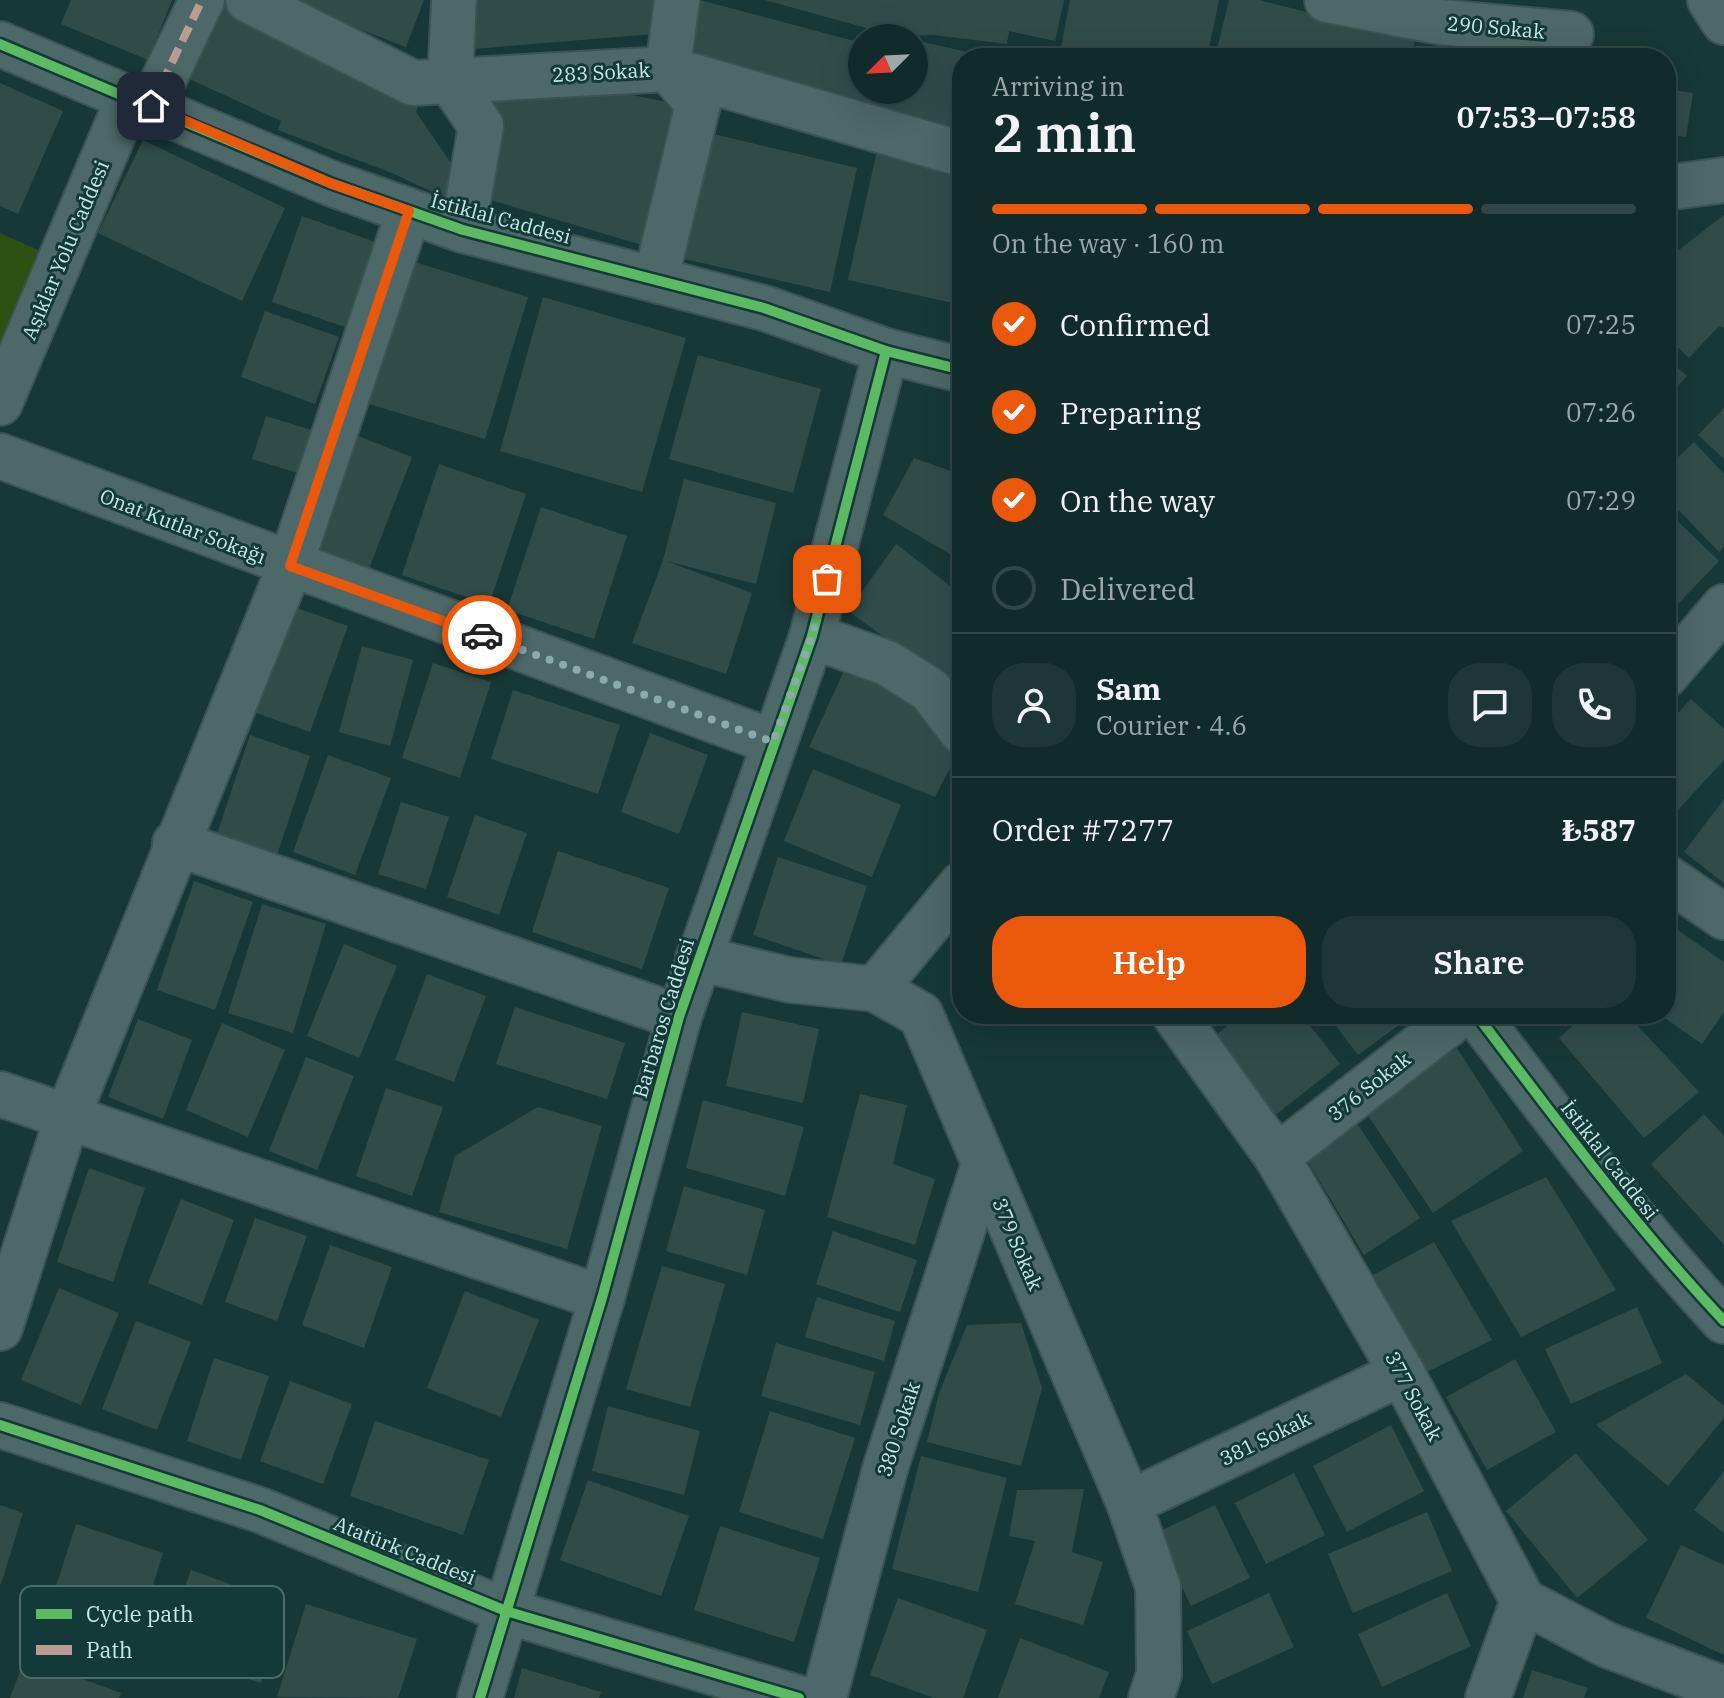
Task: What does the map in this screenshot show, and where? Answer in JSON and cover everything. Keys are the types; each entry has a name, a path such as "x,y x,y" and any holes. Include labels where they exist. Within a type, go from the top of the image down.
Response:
{"street":[{"name":"Aşıklar Yolu Caddesi","path":"0,403 140,102 202,0"},
{"name":"283 Sokak","path":"248,0 413,83 668,69 952,151"},
{"path":"454,0 450,81 481,126 463,230"},
{"path":"656,278 698,104 668,69 677,0"},
{"name":"290 Sokak","path":"1327,0 1434,40 1571,34"},
{"path":"1434,40 1480,0"},
{"path":"1710,0 1724,21"},
{"path":"0,33 74,76"},
{"name":"İstiklal Caddesi","path":"0,44 330,183 463,230 764,308 886,351 952,368"},
{"path":"1676,209 1698,183"},
{"path":"0,1328 67,1118 175,843 290,566 409,211"},
{"name":"Barbaros Caddesi","path":"480,1698 602,1298 679,1017 812,636 886,351"},
{"name":"Onat Kutlar Sokağı","path":"0,456 290,566 773,742"},
{"path":"1676,663 1724,607"},
{"path":"812,636 898,670 930,690 952,719"},
{"path":"175,843 679,1017"},
{"path":"1676,884 1724,917"},
{"path":"875,989 952,896"},
{"name":"379 Sokak","path":"698,958 790,980 875,989 921,1015 1129,1503 1158,1587 1159,1674 1151,1698"},
{"name":"377 Sokak","path":"1181,1024 1277,1157 1402,1373 1523,1601"},
{"name":"376 Sokak","path":"1277,1157 1448,1024"},
{"name":"İstiklal Caddesi","path":"1483,1024 1583,1158 1659,1251 1724,1321"},
{"path":"0,1094 602,1298"},
{"name":"380 Sokak","path":"824,1698 885,1469 984,1164"},
{"name":"381 Sokak","path":"1129,1503 1402,1373"},
{"name":"Atatürk Caddesi","path":"0,1425 260,1510 506,1611 799,1698"},
{"path":"1488,1698 1523,1601 1607,1645 1724,1689"}],"green space":[{"path":"0,233 42,252 0,341"}],"building":[{"path":"71,0 172,0 148,60 61,24"},
{"path":"283,0 424,0 406,47"},
{"path":"473,0 657,0 654,34 473,49"},
{"path":"700,0 848,39 848,104 928,104 928,43 952,49 952,138 686,59"},
{"path":"765,0 1064,0 1055,41 1009,31 1007,44 928,35 928,24 852,24"},
{"path":"1070,0 1219,0 1209,48 1061,48"},
{"path":"1229,0 1259,0 1415,40 1413,48 1217,48"},
{"path":"220,2 315,45 420,100 416,112 459,175 454,202 392,173 278,130 281,121 185,77"},
{"path":"1460,33 1557,48 1458,48"},
{"path":"0,83 63,111 18,214 0,206"},
{"path":"587,86 682,105 652,248 477,196 491,94"},
{"path":"1676,90 1693,93 1686,137 1676,136"},
{"path":"709,133 857,168 830,292 680,258"},
{"path":"143,140 285,208 242,301 98,233"},
{"path":"877,151 952,168 952,303 848,280"},
{"path":"1724,215 1724,328 1719,326 1689,358 1676,346 1676,252"},
{"path":"302,216 378,243 348,328 272,302"},
{"path":"402,258 528,297 485,439 359,401"},
{"path":"543,297 686,338 642,492 500,451"},
{"path":"265,311 339,337 315,404 241,377"},
{"path":"698,355 821,389 793,493 669,459"},
{"path":"1676,366 1687,376 1676,388"},
{"path":"1724,408 1724,459 1698,435"},
{"path":"266,416 318,432 304,475 252,459"},
{"path":"350,433 412,457 367,574 305,551"},
{"path":"1694,442 1724,474 1724,547 1719,552 1676,507 1676,459"},
{"path":"914,458 952,471 952,555 883,515"},
{"path":"439,464 526,494 489,605 402,575"},
{"path":"684,479 776,503 756,584 666,561 752,593 726,674 632,643 663,560"},
{"path":"541,507 627,536 594,639 507,610"},
{"path":"1676,520 1719,561 1676,604"},
{"path":"896,544 952,587 952,686 848,611"},
{"path":"294,607 348,626 310,732 256,713"},
{"path":"362,646 413,660 390,746 339,732"},
{"path":"433,663 491,682 460,778 402,758"},
{"path":"843,673 904,690 952,738 952,764 935,797 809,747"},
{"path":"513,690 620,725 598,794 491,759"},
{"path":"1691,699 1724,729 1724,760 1676,812 1676,715"},
{"path":"650,733 708,755 679,834 621,812"},
{"path":"250,735 310,756 277,855 217,834"},
{"path":"328,755 391,778 355,875 293,852"},
{"path":"813,769 901,805 872,877 784,841"},
{"path":"1724,799 1724,883 1684,852"},
{"path":"401,802 449,817 426,889 378,874"},
{"path":"475,815 527,833 499,915 447,897"},
{"path":"558,851 669,888 642,969 532,932"},
{"path":"778,857 867,886 841,965 753,935"},
{"path":"194,881 253,902 215,1010 157,990"},
{"path":"262,904 326,924 293,1033 228,1013"},
{"path":"1676,929 1724,962 1724,1012 1702,1044 1673,1024 1676,1024"},
{"path":"344,944 397,966 359,1058 307,1036"},
{"path":"427,974 486,996 454,1082 395,1060"},
{"path":"515,1007 625,1043 607,1099 496,1064"},
{"path":"742,1012 819,1029 803,1103 726,1086"},
{"path":"138,1019 192,1040 163,1119 108,1097"},
{"path":"222,1023 285,1050 248,1137 186,1110"},
{"path":"1230,1024 1309,1024 1340,1064 1273,1117 1211,1039"},
{"path":"1335,1024 1400,1024 1358,1055"},
{"path":"1575,1024 1636,1024 1699,1092 1644,1138 1559,1038"},
{"path":"1457,1048 1523,1151 1433,1213 1365,1111"},
{"path":"306,1057 354,1076 317,1170 269,1151"},
{"path":"386,1088 443,1107 412,1196 356,1176"},
{"path":"860,1094 907,1105 893,1164 935,1179 915,1245 827,1217"},
{"path":"703,1100 804,1127 785,1196 686,1168"},
{"path":"538,1107 602,1126 567,1249 439,1212 455,1156"},
{"path":"1704,1114 1724,1136 1724,1245 1651,1164"},
{"path":"1358,1125 1420,1218 1364,1255 1305,1157"},
{"path":"89,1168 145,1188 113,1282 57,1262"},
{"path":"1546,1177 1616,1290 1521,1337 1451,1221"},
{"path":"684,1186 765,1210 747,1275 666,1251"},
{"path":"181,1199 234,1220 202,1305 148,1283"},
{"path":"255,1218 307,1236 277,1321 225,1302"},
{"path":"833,1231 917,1260 900,1312 816,1284"},
{"path":"1434,1242 1492,1340 1427,1372 1373,1275"},
{"path":"330,1245 392,1267 364,1348 302,1325"},
{"path":"662,1266 725,1284 690,1407 626,1389"},
{"path":"59,1288 119,1313 81,1405 21,1380"},
{"path":"465,1291 539,1320 501,1417 427,1388"},
{"path":"817,1297 895,1321 884,1361 805,1337"},
{"path":"1637,1307 1662,1363 1571,1404 1545,1349"},
{"path":"136,1321 191,1342 157,1430 102,1409"},
{"path":"1021,1323 1042,1388 1021,1466 927,1442 939,1393 967,1325"},
{"path":"776,1343 875,1372 860,1425 761,1396"},
{"path":"214,1358 269,1376 241,1460 187,1441"},
{"path":"1515,1359 1556,1432 1487,1470 1446,1397"},
{"path":"1686,1374 1724,1406 1724,1418 1668,1486 1596,1425"},
{"path":"290,1381 352,1404 323,1484 260,1461"},
{"path":"608,1406 700,1431 684,1495 592,1471"},
{"path":"770,1411 855,1438 823,1539 739,1512"},
{"path":"375,1421 489,1460 463,1535 350,1496"},
{"path":"1391,1425 1424,1491 1347,1532 1313,1466"},
{"path":"1576,1453 1648,1540 1577,1598 1506,1511"},
{"path":"921,1456 1007,1478 978,1592 892,1569"},
{"path":"1724,1471 1724,1533 1694,1510"},
{"path":"1294,1473 1325,1535 1266,1564 1235,1503"},
{"path":"588,1480 689,1516 661,1596 560,1560"},
{"path":"1084,1489 1072,1552 1103,1562 1083,1625 1015,1604 1035,1541 1009,1536 1017,1490"},
{"path":"0,1505 23,1513 1,1584 0,1584"},
{"path":"1215,1505 1250,1578 1191,1606 1156,1533"},
{"path":"1427,1512 1452,1571 1353,1613 1328,1554"},
{"path":"76,1524 163,1553 153,1586 56,1586"},
{"path":"720,1526 820,1558 794,1642 694,1610"},
{"path":"1681,1545 1724,1565 1724,1655 1646,1618"},
{"path":"191,1570 235,1586 185,1586"},
{"path":"1269,1593 1294,1647 1212,1684 1187,1631"},
{"path":"1447,1593 1471,1646 1382,1687 1358,1634"},
{"path":"898,1598 987,1630 963,1698 934,1698 870,1675"},
{"path":"306,1604 417,1639 398,1698 277,1697"},
{"path":"1020,1638 1109,1672 1099,1698 998,1698"},
{"path":"522,1668 601,1692 599,1698 514,1698"},
{"path":"1532,1670 1588,1688 1584,1698 1523,1698"},
{"path":"20,1671 20,1678 80,1678 121,1693 119,1698 10,1698"},
{"path":"244,1678 262,1678 261,1683"}],"marked path":[{"path":"151,106 202,0"}],"cycle path":[{"path":"0,44 330,183 463,230 764,308 886,351 952,368"},
{"path":"480,1698 602,1298 679,1017 812,636 886,351"},
{"path":"1484,1024 1627,1209 1724,1321"},
{"path":"0,1425 260,1510 506,1611 799,1698"}],"way so far":[{"path":"482,635 773,742 812,636 827,579"}],"route":[{"path":"151,106 330,183 409,211 290,566 482,635"}]}
